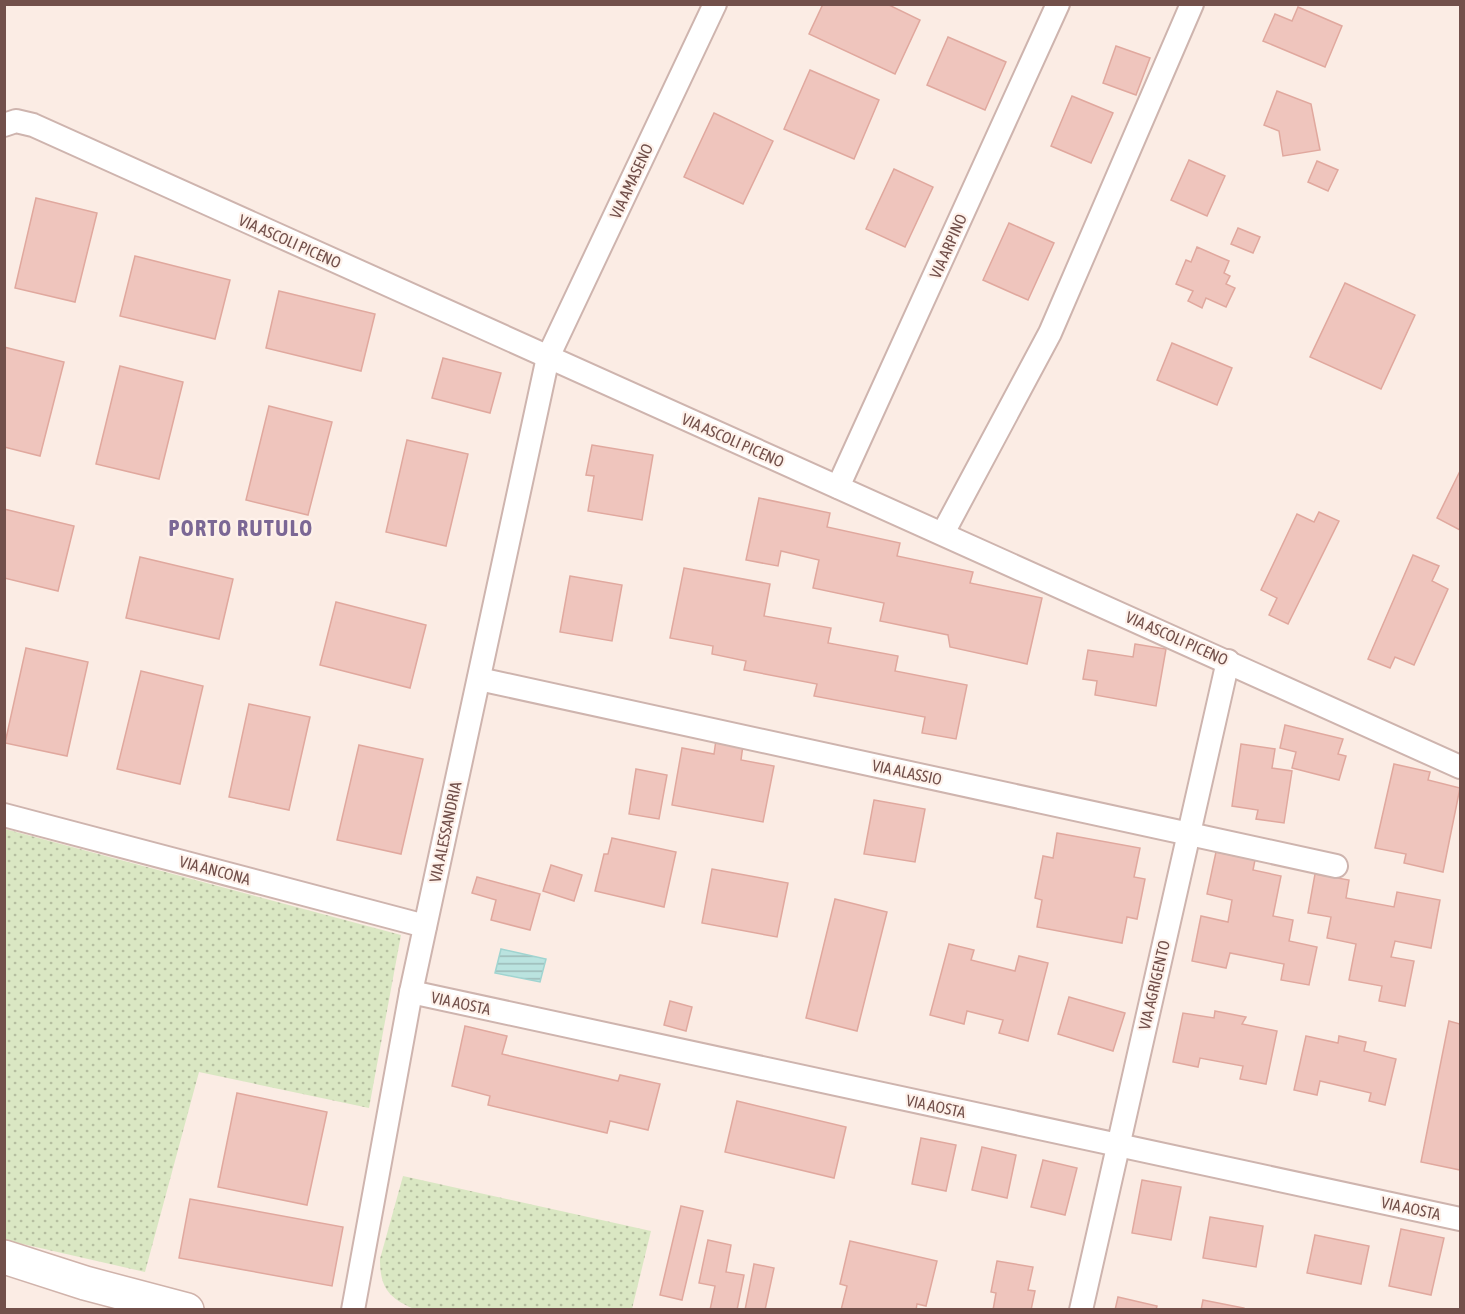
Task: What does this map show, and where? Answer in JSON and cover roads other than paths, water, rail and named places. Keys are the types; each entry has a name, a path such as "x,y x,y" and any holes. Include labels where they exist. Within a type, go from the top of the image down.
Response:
{"main road":[{"path":"4,1257 96,1286 187,1310"}],"street":[{"name":"VIA AMASENO","path":"548,357 714,4"},
{"name":"VIA ARPINO","path":"838,487 1058,4"},
{"path":"943,533 1050,333 1192,4"},
{"name":"VIA ASCOLI PICENO","path":"4,125 16,121 33,125 1461,767"},
{"name":"VIA ALESSANDRIA","path":"352,1310 411,992 548,357"},
{"name":"VIA AGRIGENTO","path":"1081,1310 1228,661"},
{"name":"VIA ALASSIO","path":"479,679 1336,866"},
{"name":"VIA ANCONA","path":"4,815 425,926"},
{"name":"VIA AOSTA","path":"411,992 1461,1219"}],"water":[{"path":"501,949 546,959 540,982 495,973"}],"district":[{"name":"PORTO RUTULO","path":"241,528"}]}
